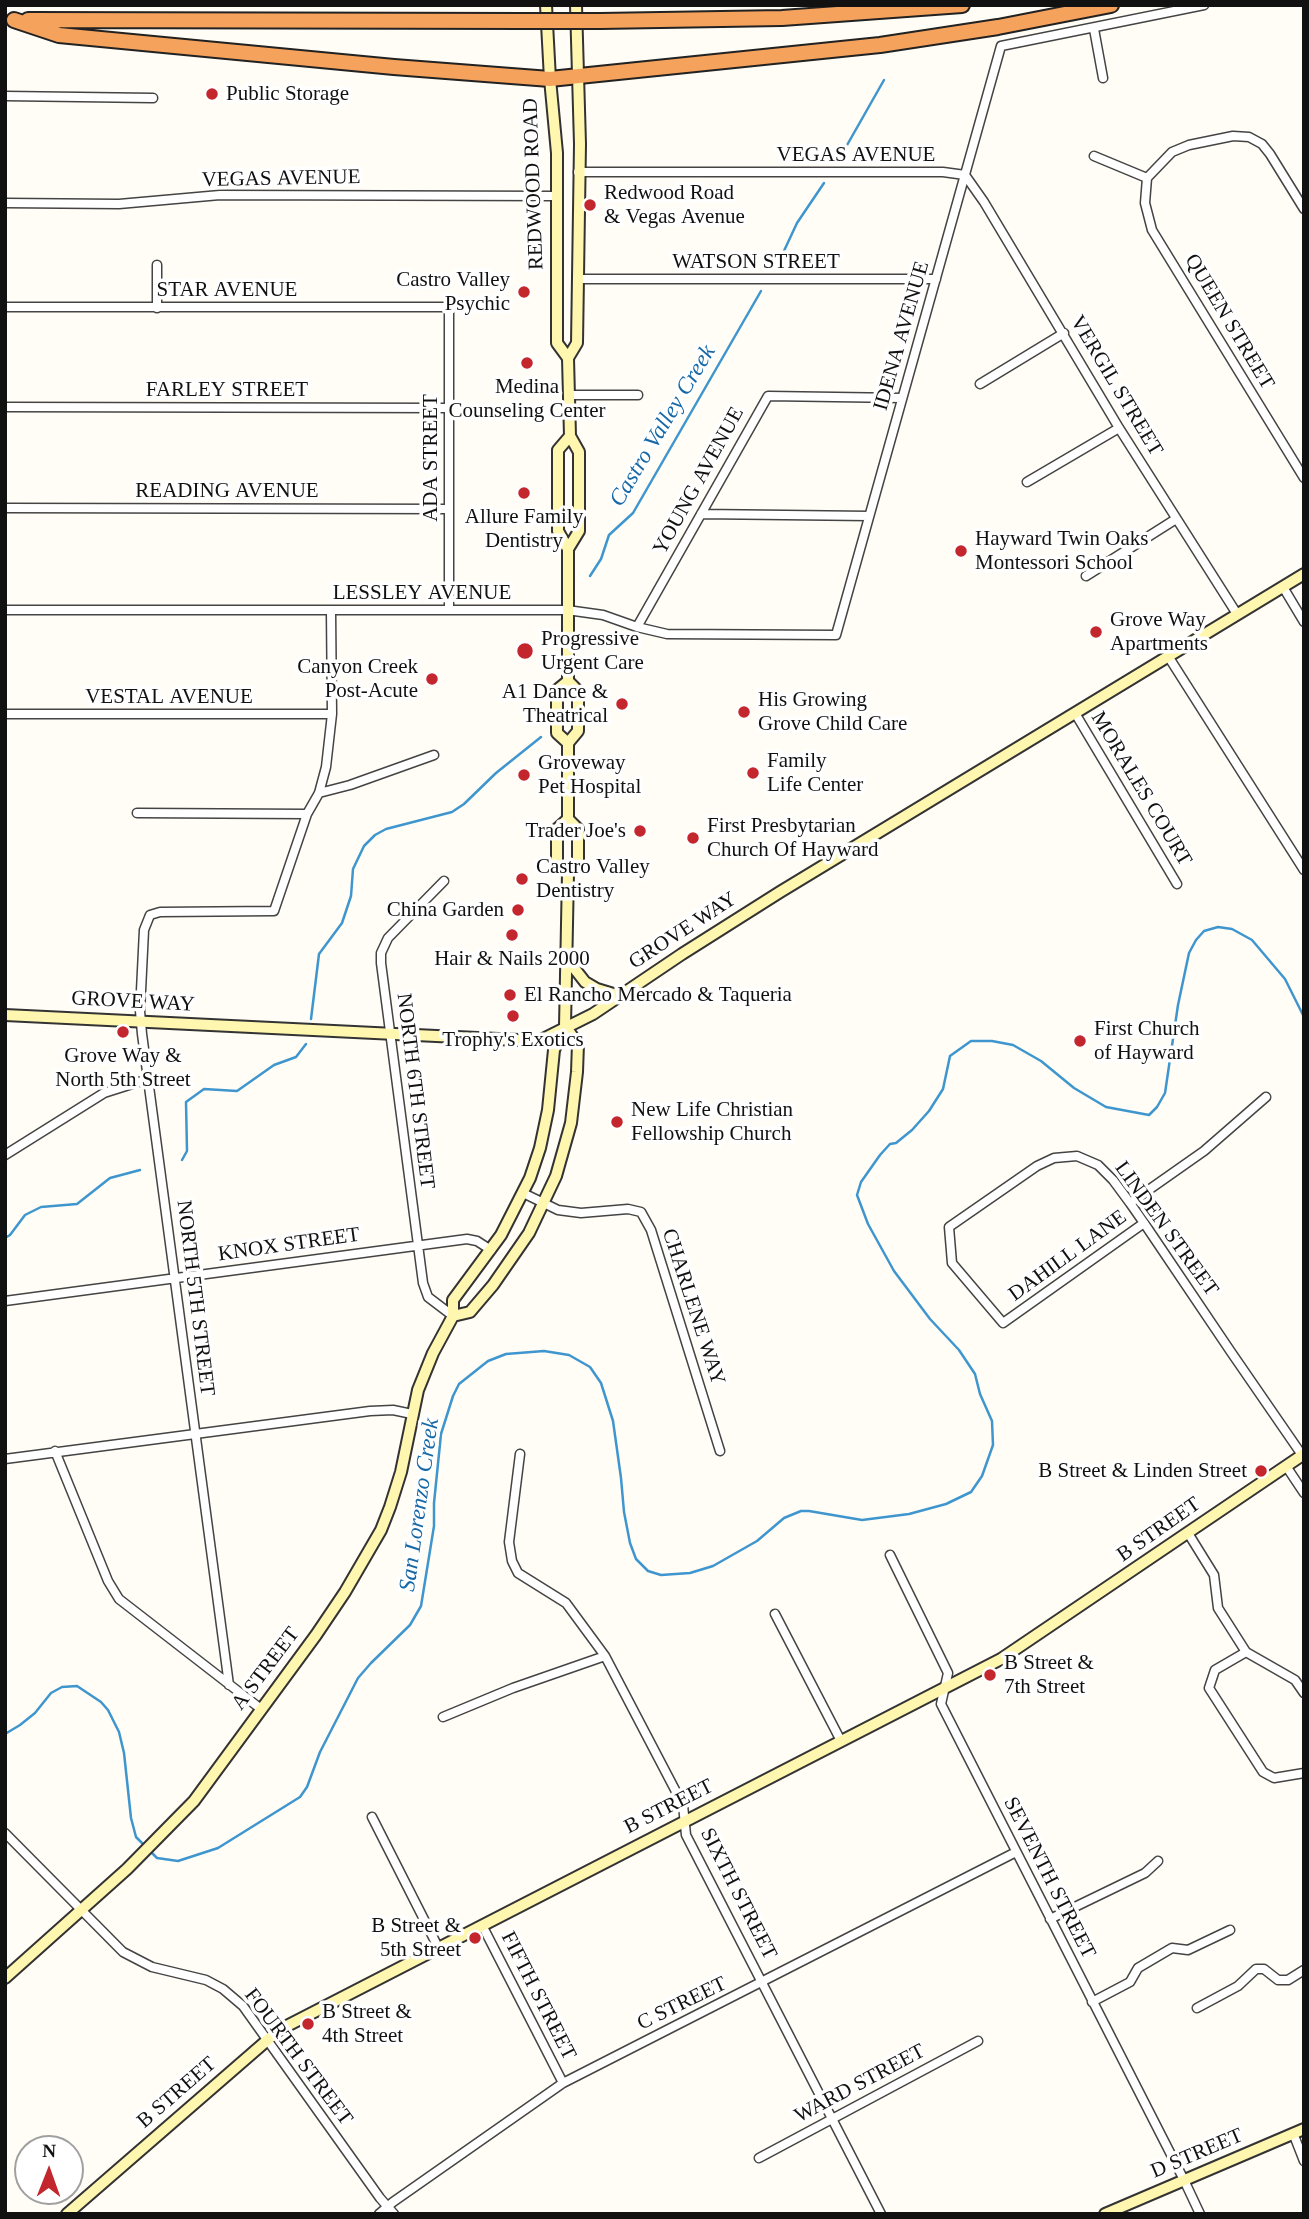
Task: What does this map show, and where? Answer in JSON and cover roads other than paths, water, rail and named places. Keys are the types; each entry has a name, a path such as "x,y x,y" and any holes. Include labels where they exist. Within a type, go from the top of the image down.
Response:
{"highway":[{"path":"10,19 600,21 782,18 962,5"},
{"path":"10,19 59,35 550,79 880,45 998,27 1111,5"}],"main road":[{"name":"REDWOOD ROAD","path":"546,5 556,141 557,343 568,358 570,436 579,452 579,531 568,549"},
{"name":"REDWOOD ROAD","path":"568,358 578,343 576,5"},
{"name":"REDWOOD ROAD","path":"523,1193 544,1131 550,1100 554,1050 565,1026 568,873 578,865 578,829 568,819 568,743 578,732 578,691 568,681 568,549 558,531 558,450 570,436"},
{"name":"GROVE WAY","path":"5,1015 539,1041 593,1014 780,892 1304,575"},
{"name":"REDWOOD ROAD","path":"568,681 557,690 557,733 568,743"},
{"name":"REDWOOD ROAD","path":"568,819 557,829 557,864 568,873"},
{"path":"566,958 585,982 620,996"},
{"name":"REDWOOD ROAD","path":"544,1204 564,1154 574,1098 578,1044 565,1026"},
{"name":"A STREET","path":"5,1978 156,1843 194,1801 345,1592 381,1531 398,1486 412,1414 424,1374 453,1316 453,1300 491,1250 523,1193"},
{"path":"453,1316 470,1312 494,1285 520,1248 544,1204"},
{"name":"B STREET","path":"67,2214 268,2039 304,2016 1012,1652 1303,1455"},
{"name":"D STREET","path":"1105,2214 1298,2131"}],"street":[{"path":"1103,79 1094,29 1203,5"},
{"name":"IDENA AVENUE","path":"836,635 1001,46 1094,29"},
{"path":"5,96 153,98"},
{"path":"1094,156 1147,178 1172,152 1189,145 1233,136 1248,137 1262,144 1270,154 1304,209"},
{"name":"VEGAS AVENUE","path":"578,172 943,172 965,175"},
{"name":"VERGIL STREET","path":"965,175 1064,333 1119,428 1237,614"},
{"name":"QUEEN STREET","path":"1147,178 1145,203 1153,230 1304,478"},
{"name":"VEGAS AVENUE","path":"5,203 119,204 220,195 557,196"},
{"path":"157,265 157,307"},
{"name":"WATSON STREET","path":"577,279 936,279"},
{"name":"STAR AVENUE","path":"5,307 449,307"},
{"name":"ADA STREET","path":"449,307 449,610"},
{"path":"980,384 1064,333"},
{"path":"569,395 638,395"},
{"name":"YOUNG AVENUE","path":"637,627 768,396 902,398"},
{"name":"FARLEY STREET","path":"5,407 449,408"},
{"path":"1027,482 1119,428"},
{"name":"READING AVENUE","path":"5,508 449,509"},
{"path":"701,514 869,516"},
{"path":"1086,576 1176,519"},
{"path":"1283,587 1304,622"},
{"name":"LESSLEY AVENUE","path":"5,610 567,610 603,615 667,634 836,635"},
{"path":"137,813 307,814 319,793 326,767 332,714 331,611"},
{"path":"1168,656 1304,870"},
{"name":"MORALES COURT","path":"1074,713 1177,884"},
{"name":"VESTAL AVENUE","path":"5,715 332,714"},
{"path":"319,793 350,785 434,755"},
{"name":"NORTH 5TH STREET","path":"229,1685 141,1022 144,930 150,915 160,912 274,912 307,814"},
{"name":"NORTH 6TH STREET","path":"444,881 384,945 382,963 424,1291 436,1305 453,1316"},
{"path":"5,1155 104,1093 148,1079"},
{"name":"DAHILL LANE","path":"1130,1203 1204,1151 1266,1097"},
{"name":"LINDEN STREET","path":"949,1227 1054,1157 1077,1156 1098,1165 1114,1180 1303,1455"},
{"name":"CHARLENE WAY","path":"523,1193 558,1210 581,1213 628,1209 640,1212 651,1230 720,1451"},
{"name":"DAHILL LANE","path":"949,1227 951,1263 1003,1323 1144,1223"},
{"name":"KNOX STREET","path":"5,1301 467,1239 477,1241 491,1250"},
{"path":"5,1459 370,1411 393,1410 412,1414"},
{"path":"55,1451 108,1581 119,1599 261,1709"},
{"name":"SIXTH STREET","path":"520,1454 509,1542 512,1561 518,1573 566,1603 605,1656 683,1805 686,1835 881,2214"},
{"path":"1286,1466 1304,1493"},
{"path":"1188,1533 1214,1575 1218,1608 1246,1651 1295,1680 1304,1693"},
{"name":"SEVENTH STREET","path":"890,1555 948,1674 941,1704 1200,2214"},
{"path":"775,1614 841,1741"},
{"path":"1246,1651 1215,1670 1209,1688 1263,1772 1274,1778 1304,1773"},
{"path":"443,1717 513,1688 605,1656"},
{"path":"372,1817 438,1947"},
{"name":"FOURTH STREET","path":"5,1833 129,1956 152,1967 200,1978 223,1989 243,2006 394,2214"},
{"name":"C STREET","path":"379,2214 563,2082 1016,1852"},
{"path":"1050,1919 1145,1872 1158,1861"},
{"name":"FIFTH STREET","path":"482,1925 563,2082"},
{"path":"1092,2002 1130,1982 1138,1968 1172,1948 1188,1950 1230,1930"},
{"path":"1197,2008 1238,1986 1256,1969 1264,1969 1278,1980 1288,1980 1304,1970"},
{"name":"WARD STREET","path":"759,2158 978,2041"},
{"path":"1298,2131 1304,2161"}],"waterway":[{"name":"Castro Valley Creek","path":"838,161 884,80"},
{"name":"Castro Valley Creek","path":"776,268 797,223 824,183"},
{"name":"Castro Valley Creek","path":"590,576 601,559 609,535 633,513 761,291"},
{"name":"Castro Valley Creek","path":"311,1019 319,954 342,923 351,896 353,869 364,846 386,829 452,812 541,737"},
{"name":"San Lorenzo Creek","path":"149,1850 157,1858 178,1861 218,1848 300,1797 307,1787 320,1752 358,1678 410,1625 421,1606 434,1526 441,1434 459,1384 488,1361 506,1354 544,1351 569,1355 590,1367 601,1383 613,1421 630,1543 636,1559 648,1571 661,1575 690,1573 713,1566 757,1541 784,1518 801,1511 862,1520 909,1514 946,1504 971,1492 982,1476 993,1445 992,1421 980,1394 975,1374 959,1350 930,1319 894,1271 868,1224 857,1195 861,1182 880,1155 890,1144 896,1143 912,1130 929,1111 943,1089 950,1056 971,1041 1013,1045 1041,1061 1074,1088 1106,1107 1149,1115 1165,1093 1189,953 1204,931 1218,927 1232,929 1252,940 1285,979 1304,1017"},
{"name":"Castro Valley Creek","path":"182,1160 187,1151 186,1102 204,1089 237,1091 274,1065 296,1057 306,1044"},
{"name":"Castro Valley Creek","path":"5,1238 25,1215 41,1207 77,1204 110,1178 140,1170"},
{"name":"San Lorenzo Creek","path":"5,1734 35,1713 51,1693 62,1687 77,1686 101,1702 119,1732 131,1818 136,1837 144,1845"}],"place":[{"name":"Public Storage","path":"212,94"},
{"name":"Redwood Road & Vegas Avenue","path":"590,205"},
{"name":"Castro Valley Psychic","path":"524,292"},
{"name":"Medina Counseling Center","path":"527,363"},
{"name":"Allure Family Dentistry","path":"524,493"},
{"name":"Hayward Twin Oaks Montessori School","path":"961,551"},
{"name":"Grove Way Apartments","path":"1096,632"},
{"name":"Progressive Urgent Care","path":"525,651"},
{"name":"Canyon Creek Post-Acute","path":"432,679"},
{"name":"A1 Dance & Theatrical","path":"622,704"},
{"name":"His Growing Grove Child Care","path":"744,712"},
{"name":"Family Life Center","path":"753,773"},
{"name":"Groveway Pet Hospital","path":"524,775"},
{"name":"Trader Joe's","path":"640,831"},
{"name":"First Presbytarian Church Of Hayward","path":"693,838"},
{"name":"Castro Valley Dentistry","path":"522,879"},
{"name":"China Garden","path":"518,910"},
{"name":"Hair & Nails 2000","path":"512,935"},
{"name":"El Rancho Mercado & Taqueria","path":"510,995"},
{"name":"Trophy's Exotics","path":"513,1016"},
{"name":"Grove Way & North 5th Street","path":"123,1032"},
{"name":"First Church of Hayward","path":"1080,1041"},
{"name":"New Life Christian Fellowship Church","path":"617,1122"},
{"name":"B Street & Linden Street","path":"1261,1471"},
{"name":"B Street & 7th Street","path":"990,1675"},
{"name":"B Street & 5th Street","path":"475,1938"},
{"name":"B Street & 4th Street","path":"308,2024"}]}
